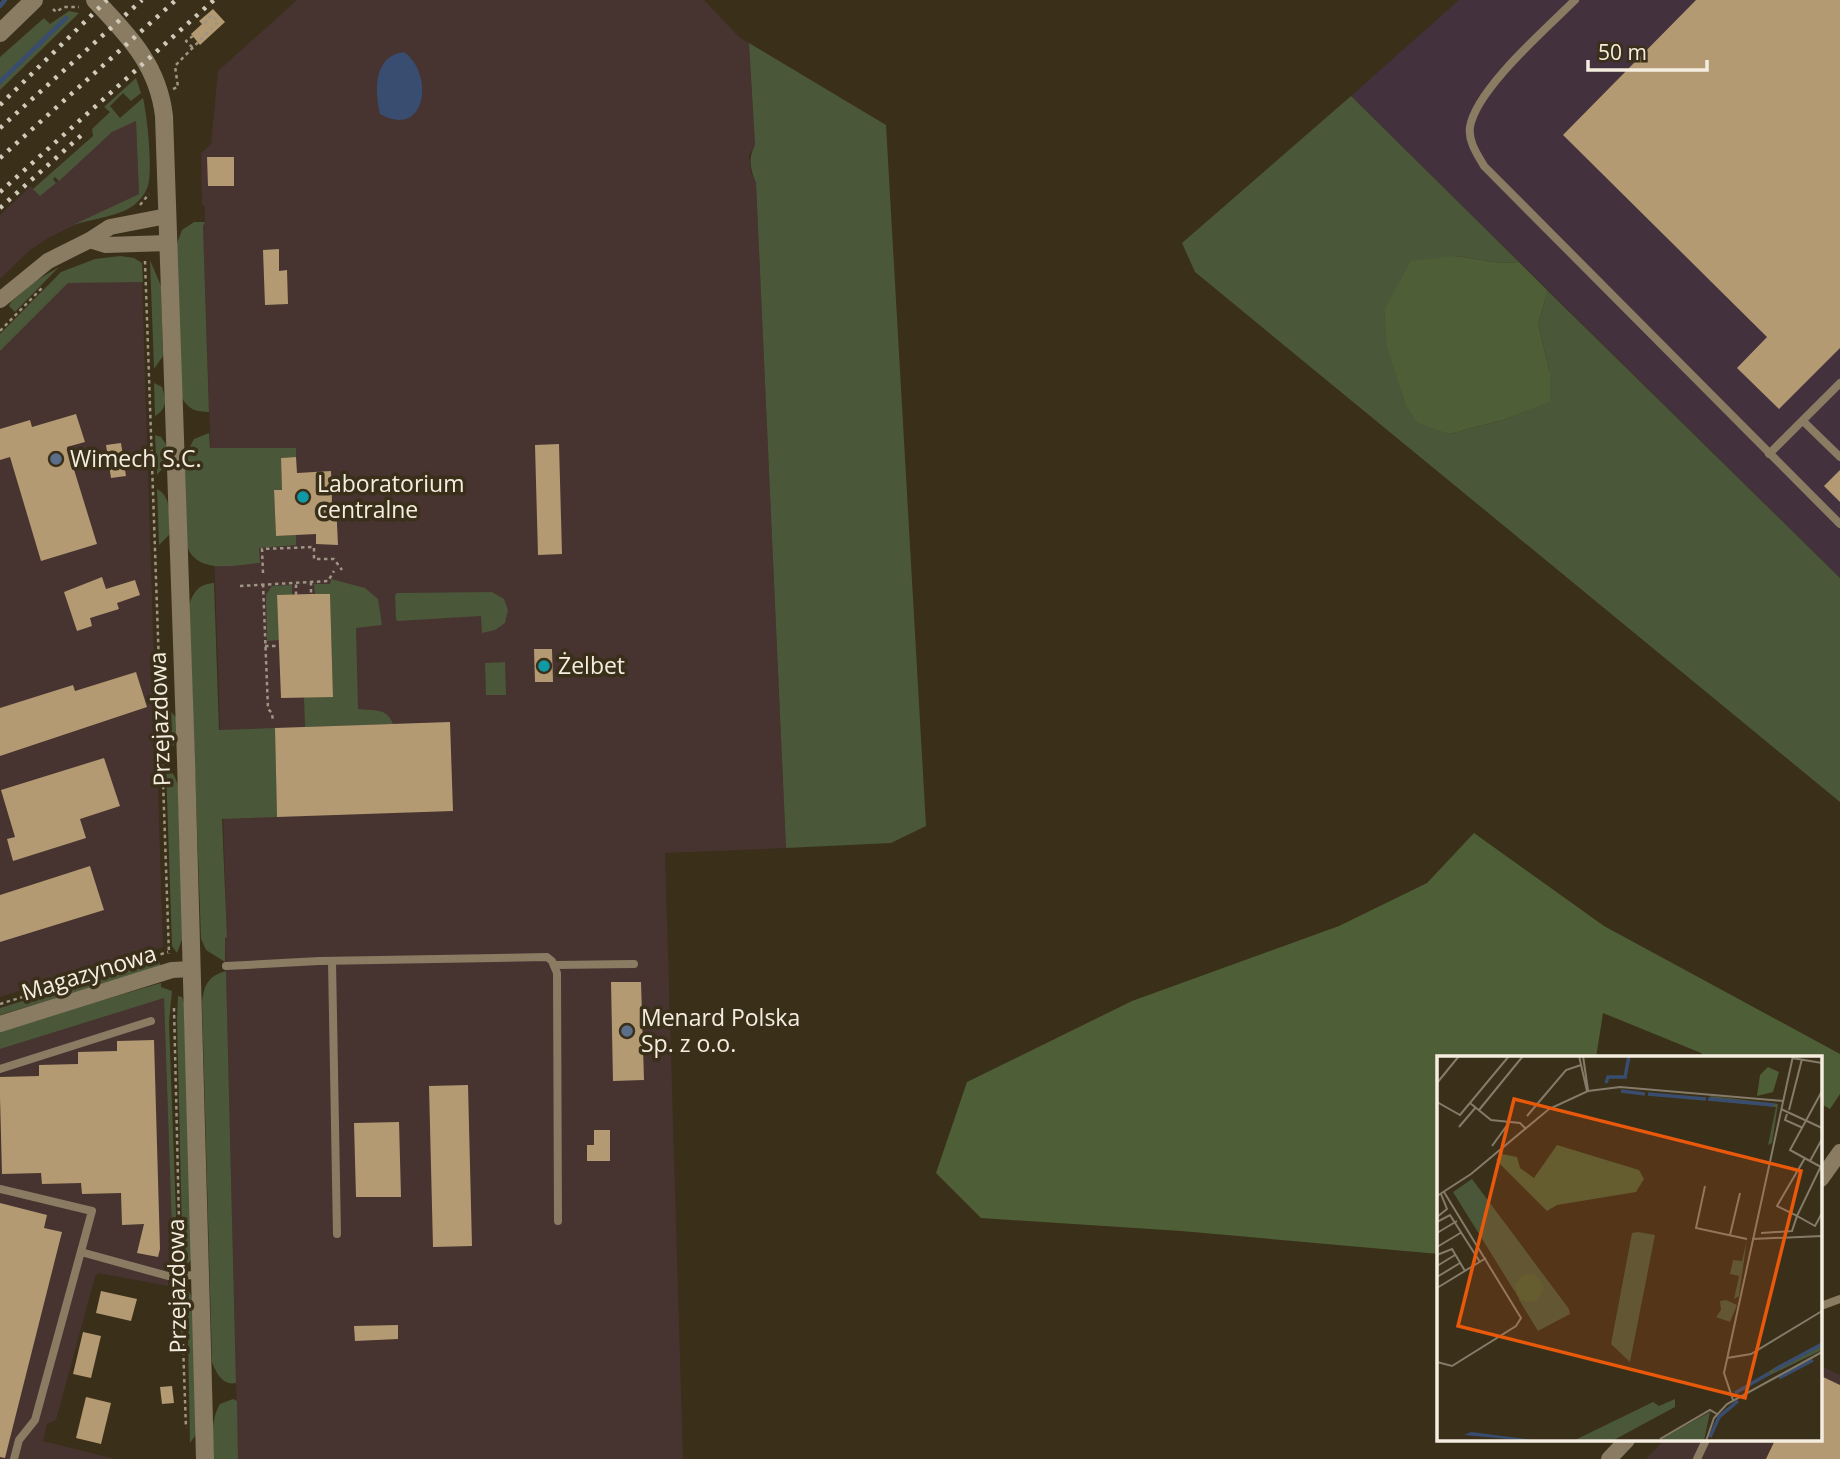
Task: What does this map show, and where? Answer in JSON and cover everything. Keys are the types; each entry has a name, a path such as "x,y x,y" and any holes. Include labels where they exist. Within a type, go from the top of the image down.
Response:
{"street":[{"path":"0,33 34,0"},
{"name":"Przejazdowa","path":"95,0 145,57 160,92 164,116 205,1459"},
{"path":"0,300 48,261 110,227 167,216"},
{"path":"90,240 106,245 168,243"},
{"name":"Magazynowa","path":"0,1024 172,970 192,969"},
{"path":"1822,1178 1840,1152"},
{"path":"1609,1459 1625,1442"}],"lane":[{"path":"1576,0 1486,90 1469,129 1473,149 1484,166 1840,524"},
{"path":"1769,454 1840,383"},
{"path":"1803,421 1840,457"},
{"path":"226,966 547,957 557,973 558,1221"},
{"path":"332,961 337,1234"},
{"path":"554,965 634,964"},
{"path":"0,1069 151,1021"},
{"path":"0,1189 92,1211 35,1420 19,1440 14,1459"},
{"path":"81,1252 168,1276 201,1275"},
{"path":"1822,1306 1840,1299"},
{"path":"1697,1459 1705,1442"}],"path":[{"path":"53,9 56,12 64,7 77,6"},
{"path":"160,92 178,87 175,66 218,22 212,16 203,24"},
{"path":"193,36 186,41 193,48"},
{"path":"140,257 146,265 168,952 172,970"},
{"path":"0,331 42,288"},
{"path":"262,573 262,549 314,547 314,559 334,559 342,570"},
{"path":"240,586 328,581 334,571"},
{"path":"296,582 296,595"},
{"path":"311,582 311,594"},
{"path":"263,584 268,709 272,713 273,722"},
{"path":"265,646 279,646"},
{"path":"0,1004 168,952"},
{"path":"175,1000 173,1023 186,1438"}],"shaded area":[{"path":"297,0 704,0 740,38 749,43 755,145 749,155 751,172 756,183 786,848 665,853 683,1459 238,1459 227,937 203,226 205,207 202,205 201,153 211,144 218,71"},
{"path":"1459,0 1840,0 1840,578 1351,96"},
{"path":"136,120 139,194 50,237 30,250 0,279 0,215 31,186 40,196 112,132"},
{"path":"142,281 163,947 0,997 0,351 68,283"},
{"path":"164,997 173,1263 168,1269 168,1286 98,1273 56,1420 47,1424 43,1441 115,1459 0,1459 0,1049"},
{"path":"1822,1366 1840,1375 1840,1459 1646,1459 1662,1442 1822,1442"}],"green space":[{"path":"69,11 79,13 0,90 0,57 44,18 50,24"},
{"path":"749,43 886,125 926,826 891,843 786,848 756,183 751,164 755,145"},
{"path":"136,78 141,93 131,101 123,93 110,106 120,118 143,98 150,156 148,186 139,200 126,210 73,225 139,194 136,121 112,132 59,181 55,177 53,179 56,183 40,196 33,189 93,136 92,129 110,112 104,107"},
{"path":"1351,96 1519,262 1501,263 1456,256 1384,310 1388,347 1405,404 1450,434 1503,420 1549,402 1550,373 1538,324 1548,291 1840,578 1840,802 1195,272 1182,243"},
{"path":"194,222 205,222 209,412 193,409 182,398 176,246 182,230"},
{"path":"120,256 134,258 142,263 143,282 68,283 0,351 0,334 61,272 95,259"},
{"path":"1456,256 1501,263 1519,262 1548,291 1538,324 1550,373 1550,402 1503,420 1450,434 1418,423 1405,404 1387,347 1384,310 1411,261"},
{"path":"150,260 161,286 163,356 154,369"},
{"path":"59,267 15,312 9,306 34,282"},
{"path":"154,383 162,387 165,400 164,407 155,416"},
{"path":"209,433 210,448 296,448 296,457 281,458 282,490 274,491 276,536 296,535 296,545 259,548 260,563 209,565 193,556 187,547 184,458 194,439"},
{"path":"155,435 161,437 167,446 167,463 157,475"},
{"path":"157,489 166,497 169,516 169,535 159,545"},
{"path":"331,579 365,588 378,599 382,625 356,628 358,709 383,712 393,724 305,727 304,697 333,696 330,594 315,594 314,584 330,584"},
{"path":"214,583 219,730 275,728 277,817 222,819 227,937 225,962 206,950 201,939 189,605 198,589"},
{"path":"292,585 292,595 277,596 279,640 267,641 266,595 272,586"},
{"path":"492,592 504,599 508,610 505,623 495,630 482,633 481,616 396,619 397,593"},
{"path":"505,662 506,695 486,695 485,663"},
{"path":"170,711 176,717 176,737 173,746 165,753 163,712"},
{"path":"166,768 174,775 178,785 183,937 177,953 172,946"},
{"path":"1474,833 1604,926 1840,1054 1840,1094 1830,1109 1822,1105 1822,1056 1703,1056 1603,1013 1596,1056 1437,1056 1437,1254 1181,1231 981,1218 936,1173 967,1082 1132,1001 1339,926 1427,883"},
{"path":"158,959 161,966 0,1015 0,1008"},
{"path":"226,971 236,1383 227,1383 221,1378 212,1362 202,1002 208,982"},
{"path":"161,983 161,987 172,991 169,1022 178,1269 168,1270 173,1262 164,998 0,1049 0,1030"},
{"path":"178,996 182,997 184,1003 192,1259 186,1266 182,1232"},
{"path":"187,1289 193,1303 197,1428 190,1443"},
{"path":"233,1399 237,1401 238,1459 214,1459 215,1417 220,1404"}],"water":[{"path":"404,52 414,62 420,75 421,101 416,112 408,118 396,120 380,114 378,75 387,60"}],"building":[{"path":"1696,0 1840,0 1840,348 1779,409 1737,368 1767,337 1563,135"},
{"path":"213,9 225,22 200,45 191,34 202,24 199,21"},
{"path":"207,157 234,157 234,186 208,186"},
{"path":"279,249 279,271 287,270 288,304 265,305 263,250"},
{"path":"76,414 85,442 67,447 97,544 41,561 10,457 0,460 0,429 30,420 32,427"},
{"path":"121,443 126,476 111,478 106,445"},
{"path":"559,444 562,554 538,555 535,445"},
{"name":"Laboratorium centralne","path":"296,457 297,473 331,471 338,545 316,544 316,534 276,536 274,490 282,490 281,458"},
{"path":"1840,470 1840,502 1824,486"},
{"path":"102,577 106,589 135,580 140,595 117,603 119,609 90,618 92,626 77,631 64,592"},
{"path":"330,594 333,697 281,698 277,595"},
{"name":"Żelbet","path":"534,649 552,649 553,682 535,682"},
{"path":"136,672 147,707 0,756 0,708 73,685 75,691"},
{"path":"450,722 453,811 277,817 275,728"},
{"path":"104,758 120,806 80,819 86,838 13,861 7,839 15,837 1,790"},
{"path":"90,866 104,910 0,942 0,895"},
{"name":"Menard Polska Sp. z o.o.","path":"611,982 641,982 644,1080 613,1081"},
{"path":"154,1040 160,1249 158,1257 137,1253 144,1224 122,1225 121,1193 82,1194 81,1183 42,1184 41,1173 2,1174 0,1098 0,1077 39,1076 39,1065 78,1064 78,1052 117,1051 117,1041"},
{"path":"468,1085 472,1246 433,1247 429,1086"},
{"path":"399,1122 401,1197 356,1197 354,1123"},
{"path":"594,1130 610,1130 610,1161 587,1161 587,1145 594,1145"},
{"path":"0,1203 47,1215 44,1228 62,1232 5,1458 0,1457"},
{"path":"101,1291 137,1299 131,1321 96,1313"},
{"path":"398,1325 398,1339 355,1341 354,1326"},
{"path":"83,1332 101,1336 91,1378 73,1374"},
{"path":"1822,1376 1840,1385 1840,1459 1766,1459 1774,1442 1822,1442"},
{"path":"172,1386 174,1403 162,1404 160,1387"},
{"path":"86,1397 111,1403 101,1444 76,1438"}],"waterway":[{"path":"0,6 5,0"},
{"path":"0,82 66,18"}],"railway":[{"path":"0,105 107,0"},
{"path":"0,128 142,0"},
{"path":"0,158 176,0"},
{"path":"0,192 214,0"},
{"path":"0,208 85,132"}],"place":[{"name":"Wimech S.C.","path":"56,459"},
{"name":"Laboratorium centralne","path":"303,497"},
{"name":"Żelbet","path":"544,666"},
{"name":"Menard Polska Sp. z o.o.","path":"627,1031"}]}
